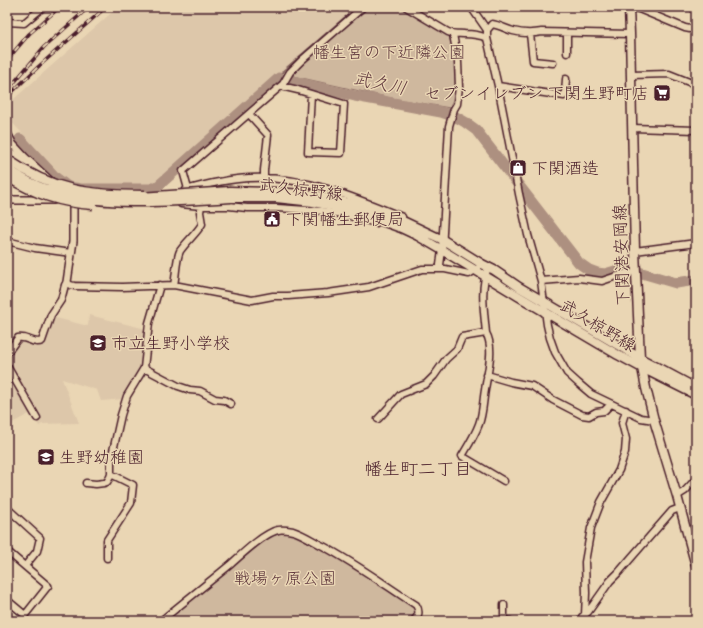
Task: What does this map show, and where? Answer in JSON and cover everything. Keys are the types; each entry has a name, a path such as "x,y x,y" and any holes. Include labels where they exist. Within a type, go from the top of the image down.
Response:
{"main road":[{"name":"下関港安岡線","path":"629,7 635,251 634,272 640,358 654,420 696,566"},
{"path":"7,159 36,177 71,189 90,193 169,198"},
{"name":"武久椋野線","path":"7,167 60,191 112,198 169,198 276,192 314,195 355,204 422,229 443,240 482,267 485,275 518,296 642,368 696,395"},
{"path":"7,177 38,193 53,199 71,203 95,206 133,205 169,198"},
{"name":"武久椋野線","path":"231,195 325,204 347,209 401,228 442,250 482,267 519,287 640,358 696,388"}],"street":[{"path":"174,285 178,255 202,224 200,212 201,206 188,189 183,171 282,85 290,72 302,60 363,7"},
{"path":"406,7 453,34 465,34 487,38"},
{"path":"471,7 487,30 487,38 498,86 514,173 541,281 544,311 552,345 568,373 591,394 641,418 654,420"},
{"path":"629,7 639,8 685,28 696,26"},
{"path":"7,22 24,23 40,8"},
{"path":"487,30 492,24 513,31 530,34 542,32 630,34"},
{"path":"567,33 567,53"},
{"path":"441,269 440,264 443,240 450,121 457,104 459,87 459,71 453,34"},
{"path":"530,34 533,61 553,63"},
{"path":"631,75 669,74 689,82 696,87"},
{"path":"498,86 553,94 562,97 565,94 566,79"},
{"path":"282,85 344,104 341,153 308,152 311,94"},
{"path":"249,114 268,135 264,177"},
{"path":"632,128 696,130"},
{"path":"7,132 13,144 25,157 73,200 73,235 71,253 67,282 61,300 51,315 42,341 39,343 21,337 18,338 7,353"},
{"path":"7,148 52,186 73,200"},
{"path":"128,200 149,198 236,179 264,177 274,178 300,182 349,196 404,218 431,231 443,240"},
{"path":"7,200 128,200 201,206 322,211 361,218 390,227 409,234 442,250"},
{"path":"7,241 35,248 71,253"},
{"path":"635,251 696,243"},
{"path":"67,282 74,286 122,287 174,285 252,300 273,296 328,293 369,287 422,269 445,269 469,274 482,267"},
{"path":"541,281 579,278 602,281 626,273 634,272"},
{"path":"485,275 483,288 486,333 488,335 490,353 480,422 462,456 504,481"},
{"path":"86,483 96,484 107,482 111,474 111,460 121,415 127,396 144,368 149,323 160,286"},
{"path":"378,419 401,394 426,384 434,376 446,359 458,348 462,337 486,333"},
{"path":"7,366 37,418"},
{"path":"144,368 178,386 190,390 200,391 231,404"},
{"path":"487,375 532,386 553,400 582,416 589,416 596,412 604,411 611,404"},
{"path":"585,615 585,562 591,528 601,502 619,470 625,452 626,439 622,423 626,410"},
{"path":"107,558 107,540 131,503 133,485 111,474"},
{"path":"677,496 686,491 696,479"},
{"path":"7,508 40,538 37,551 25,566"},
{"path":"581,621 582,617 588,612 610,582 672,511 680,508"},
{"path":"162,621 256,543 270,534 281,530 293,531 311,539 416,605 418,608 418,613 417,617 413,621"},
{"path":"7,551 48,586 25,615 7,600"},
{"path":"504,605 504,621 510,621"}],"shaded area":[{"path":"118,7 355,7 154,184 149,187 144,187 68,183 7,117 7,105"},
{"path":"89,315 146,329 143,364 124,399 101,401 97,390 62,379 79,423 42,424 39,426 31,413 10,424 7,417 7,356 19,339 24,339 39,346 43,344 52,317 88,326"}],"green space":[{"name":"幡生宮の下近隣公園","path":"366,7 403,8 449,36 455,58 456,73 455,90 450,108 391,98 293,76 302,62"},
{"name":"戦場ヶ原公園","path":"282,533 301,537 328,551 413,606 415,617 410,621 167,621 269,537"}],"waterway":[{"path":"279,78 283,71 344,18 359,7"},
{"name":"武久川","path":"20,139 56,178 68,187 81,189 151,189 158,186 279,78 355,96 441,112 456,117 476,130 579,263 589,270 605,274 625,268 676,283 696,280"}],"railway":[{"path":"7,60 29,34 60,7"},
{"path":"12,85 44,47 89,7"},
{"path":"7,97 38,67 106,7"}],"place":[{"name":"セブンイレブン 下関生野町店","path":"662,93"},
{"name":"下関酒造","path":"518,168"},
{"name":"下関幡生郵便局","path":"272,219"},
{"name":"市立生野小学校","path":"98,343"},
{"name":"生野幼稚園","path":"46,457"}],"district":[{"name":"幡生町二丁目","path":"418,469"}]}
